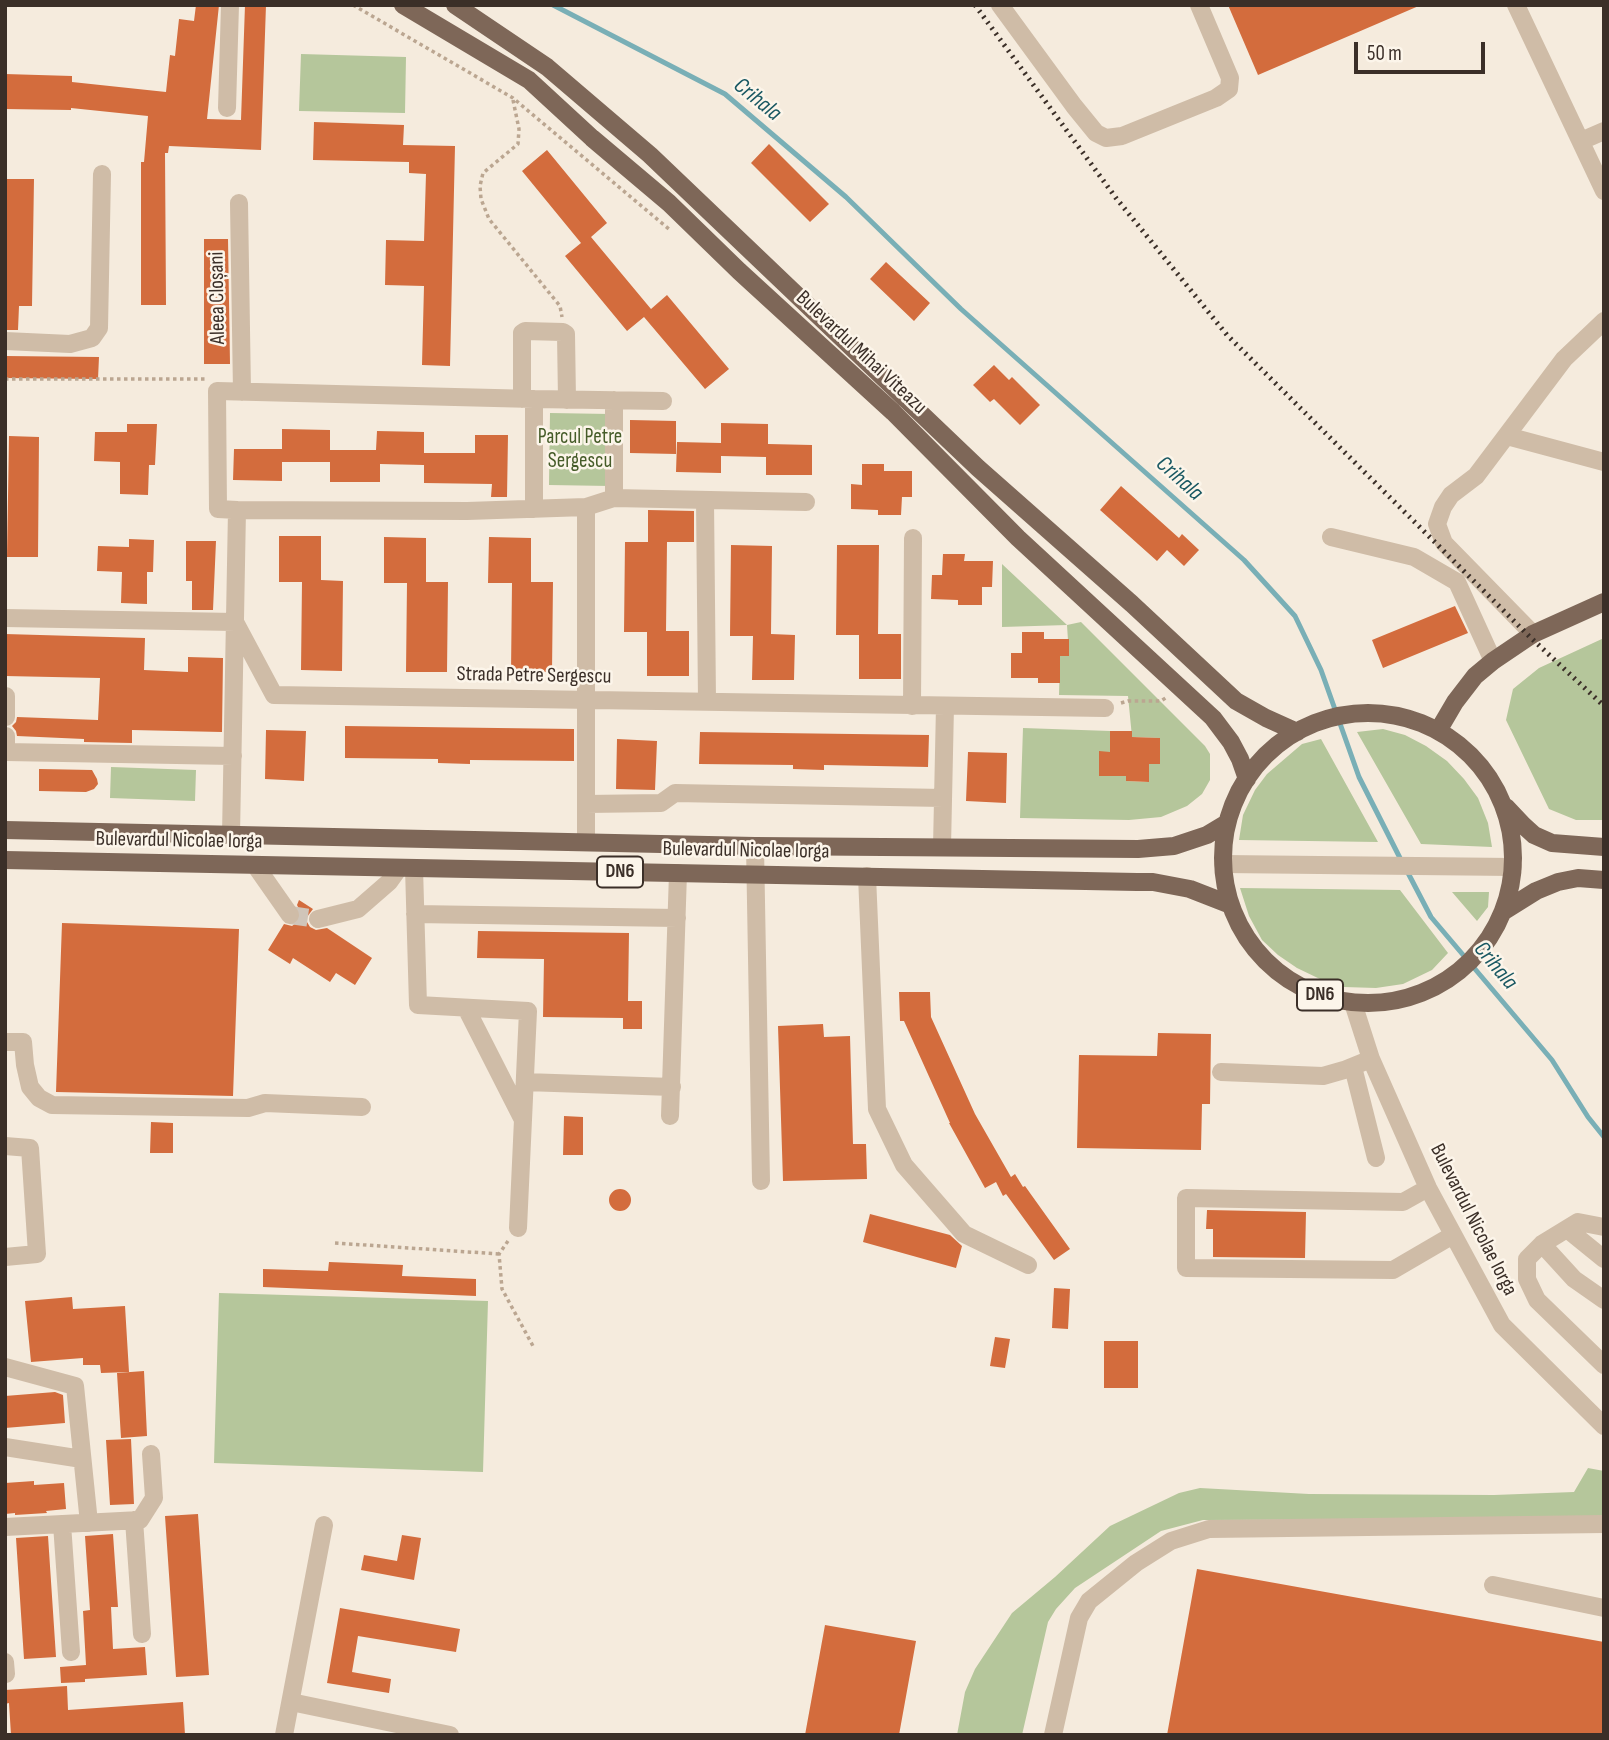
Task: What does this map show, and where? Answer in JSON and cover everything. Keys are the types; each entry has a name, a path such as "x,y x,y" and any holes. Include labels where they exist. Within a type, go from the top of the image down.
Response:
{"main road":[{"name":"Bulevardul Mihai Viteazu","path":"409,6 529,80 669,204 893,411 1018,538 1213,718 1231,742 1247,779"},
{"name":"Bulevardul Mihai Viteazu","path":"463,9 547,67 650,155 978,468 1132,604 1236,701 1266,718 1303,729"},
{"path":"707,240 723,225"},
{"path":"962,481 978,468"},
{"path":"1438,732 1455,702 1475,676 1493,661 1533,634 1604,603"},
{"name":"DN6","path":"1363,713 1402,717 1421,723 1459,745 1477,762 1492,782 1510,825 1513,846 1510,890 1494,931 1465,966 1446,981 1417,995 1385,1002 1353,1003 1326,997 1300,987 1278,971 1258,953 1242,930 1225,885 1223,843 1227,823 1235,800 1247,779 1269,753 1303,729 1335,717 1363,713"},
{"name":"DN6","path":"1503,804 1534,835 1552,843 1604,847"},
{"name":"Bulevardul Nicolae Iorga","path":"5,830 755,846 1154,848 1190,841 1227,823"},
{"name":"Bulevardul Nicolae Iorga","path":"5,860 1153,882 1190,889 1231,905"},
{"name":"DN6","path":"1504,911 1536,891 1558,882 1578,878 1604,880"}],"street":[{"path":"227,108 230,5"},
{"path":"1000,5 1074,106 1096,133 1106,138 1134,132 1216,98 1229,89 1230,79 1199,5"},
{"path":"1516,5 1604,191"},
{"path":"1581,141 1604,131"},
{"path":"5,341 70,344 92,338 99,328 102,174"},
{"name":"Aleea Cloșani","path":"239,203 242,385"},
{"path":"1533,634 1444,543 1437,524 1443,506 1451,495 1476,476 1564,359 1604,321"},
{"path":"534,509 522,333 566,334 567,400"},
{"path":"663,401 528,399 242,385 217,391 218,509 467,511 586,507 614,498 806,502"},
{"path":"614,400 614,498"},
{"path":"1507,436 1604,462"},
{"path":"705,500 707,701"},
{"path":"586,507 586,842"},
{"path":"231,835 237,510"},
{"path":"1331,537 1414,557 1457,582 1493,661"},
{"path":"912,706 913,538"},
{"path":"5,618 234,622"},
{"name":"Strada Petre Sergescu","path":"234,622 274,695 1105,708"},
{"path":"6,696 6,717"},
{"path":"942,847 946,706"},
{"path":"6,736 6,752 233,756"},
{"path":"586,804 661,803 676,793 943,798"},
{"path":"755,846 761,1181"},
{"path":"1223,864 1513,867"},
{"path":"255,865 290,915"},
{"path":"318,919 358,909 406,868 415,914 418,1006 528,1011 518,1228"},
{"path":"670,1116 678,873"},
{"path":"867,876 877,1109 904,1165 964,1234 1028,1265"},
{"path":"415,914 677,918"},
{"name":"Bulevardul Nicolae Iorga","path":"1353,1003 1371,1059 1428,1188 1502,1325 1604,1426"},
{"path":"466,1008 523,1121"},
{"path":"5,1042 23,1042 30,1087 39,1098 51,1105 248,1108 265,1103 362,1107"},
{"path":"1222,1072 1323,1076 1371,1059"},
{"path":"1353,1066 1376,1158"},
{"path":"525,1082 672,1087"},
{"path":"5,1146 30,1148 37,1254 5,1257"},
{"path":"1428,1188 1403,1202 1185,1198 1185,1268 1393,1270 1453,1235"},
{"path":"1604,1227 1578,1222 1542,1244 1527,1259 1527,1279 1537,1300 1604,1365"},
{"path":"1567,1229 1604,1259"},
{"path":"1542,1244 1574,1279 1604,1300"},
{"path":"1568,1329 1604,1349"},
{"path":"5,1367 75,1387 89,1523"},
{"path":"5,1447 82,1459"},
{"path":"5,1527 140,1520 154,1498 151,1454"},
{"path":"134,1520 142,1634"},
{"path":"62,1524 71,1652"},
{"path":"1053,1735 1079,1618 1089,1601 1136,1563 1171,1541 1209,1529 1604,1524"},
{"path":"284,1735 324,1525"},
{"path":"1493,1585 1604,1608"},
{"path":"5,1662 6,1674"},
{"path":"290,1702 450,1735"}],"path":[{"path":"354,5 513,98 676,236"},
{"path":"513,98 519,129 518,144 483,173 481,199 489,219 560,306 563,332"},
{"path":"5,379 242,385"},
{"path":"1105,708 1128,701 1161,701 1181,688"},
{"path":"518,1228 499,1254 502,1289 533,1346"},
{"path":"335,1243 499,1254"}],"green space":[{"path":"301,54 406,57 405,113 299,111"},
{"name":"Parcul Petre Sergescu","path":"550,413 610,414 610,486 549,485"},
{"path":"1002,564 1067,625 1002,627"},
{"path":"1081,622 1205,746 1210,754 1210,780 1202,794 1187,806 1161,817 1129,820 1020,818 1023,728 1110,731 1110,752 1099,752 1099,776 1126,776 1126,781 1149,782 1149,764 1159,764 1160,738 1132,737 1128,696 1059,695 1060,656 1069,656 1067,625"},
{"path":"1604,638 1604,820 1576,820 1549,809 1506,720 1513,689 1539,668"},
{"path":"1383,729 1405,735 1426,746 1447,761 1464,779 1478,798 1488,823 1492,847 1421,844 1357,732"},
{"path":"1321,739 1378,842 1239,840 1243,815 1255,790 1267,774 1302,744"},
{"path":"111,767 196,770 195,801 110,798"},
{"path":"1240,888 1400,890 1448,953 1432,970 1403,984 1376,988 1344,987 1297,968 1262,940 1249,916"},
{"path":"1452,892 1489,892 1488,907 1477,921"},
{"path":"219,1293 488,1301 483,1472 214,1463"},
{"path":"1588,1468 1604,1471 1604,1514 1593,1519 1203,1520 1161,1531 1075,1588 1056,1609 1048,1622 1022,1735 957,1735 965,1692 975,1669 1012,1613 1110,1526 1179,1493 1200,1488 1309,1494 1494,1495 1574,1492"}],"building":[{"path":"196,5 219,5 207,119 241,120 245,5 266,5 261,150 169,146 168,153 165,153 166,305 141,305 141,162 144,162 148,116 71,108 5,109 5,74 72,76 72,82 166,92 170,55 175,56 179,19 194,21"},
{"path":"1228,5 1421,5 1258,75"},
{"path":"314,122 404,125 403,145 455,146 450,366 422,365 424,286 385,285 386,240 424,241 426,174 409,173 409,162 313,160"},
{"path":"769,144 829,204 810,222 751,163"},
{"path":"547,150 607,223 591,237 651,309 667,295 729,369 705,389 644,317 627,331 565,256 581,243 522,171"},
{"path":"5,179 34,179 32,306 19,306 18,330 5,330"},
{"path":"204,239 228,239 230,364 204,364"},
{"path":"886,262 930,303 914,321 870,279"},
{"path":"5,356 99,357 98,379 5,378"},
{"path":"994,365 1009,380 1012,377 1040,405 1020,425 994,399 990,402 973,385"},
{"path":"630,420 676,421 676,454 630,453"},
{"path":"721,423 768,424 768,444 812,445 812,475 766,475 766,457 721,456 721,473 676,472 677,442 721,443"},
{"path":"127,424 157,424 155,465 149,465 148,495 120,494 120,462 94,461 95,432 127,432"},
{"path":"282,429 330,430 330,462 282,462"},
{"path":"377,431 424,432 424,465 380,464 380,482 330,482 330,450 376,450"},
{"path":"475,435 508,435 507,497 491,497 492,484 424,483 424,453 475,453"},
{"path":"9,436 39,437 38,557 7,557"},
{"path":"234,449 282,449 282,481 233,480"},
{"path":"862,464 884,464 884,471 912,471 912,497 902,497 901,515 878,515 878,510 851,509 851,484 862,485"},
{"path":"1121,486 1179,538 1182,534 1199,550 1184,566 1167,550 1157,561 1100,510"},
{"path":"648,510 694,511 694,542 667,542 666,631 689,631 689,676 647,676 647,632 624,632 625,542 648,542"},
{"path":"279,536 321,536 321,580 343,581 342,671 301,670 302,582 279,582"},
{"path":"384,537 426,538 426,582 448,582 447,672 406,672 407,583 384,583"},
{"path":"489,537 531,538 531,582 553,582 552,672 511,672 512,583 488,583"},
{"path":"129,539 154,540 153,572 147,572 147,604 121,603 122,572 97,571 98,546 129,547"},
{"path":"186,541 216,541 213,610 192,610 192,581 186,581"},
{"path":"731,545 772,546 771,634 795,635 794,680 752,680 753,636 730,636"},
{"path":"837,545 879,545 878,634 901,634 901,679 859,679 859,635 836,635"},
{"path":"943,554 965,554 964,561 993,561 992,587 982,587 982,605 958,605 958,600 931,599 932,575 942,575"},
{"path":"1455,606 1468,633 1383,668 1372,640"},
{"path":"1022,632 1044,632 1044,639 1069,639 1069,656 1060,656 1060,683 1038,683 1038,678 1011,678 1011,653 1022,653"},
{"path":"5,634 145,638 144,670 188,672 188,657 223,658 222,732 132,730 132,743 17,736 12,726 17,717 98,720 100,678 5,676"},
{"path":"345,726 574,729 574,761 470,760 470,764 438,763 438,759 345,758"},
{"path":"266,730 306,731 304,781 265,779"},
{"path":"1110,731 1132,731 1132,737 1160,738 1160,764 1149,764 1149,782 1126,781 1126,776 1099,776 1099,751 1110,752"},
{"path":"700,732 929,735 928,767 824,765 824,770 793,769 793,765 699,764"},
{"path":"617,739 657,741 655,790 616,789"},
{"path":"968,752 1007,753 1006,803 966,801"},
{"path":"39,769 92,770 98,784 86,792 39,791"},
{"path":"299,900 313,909 307,917 310,927 316,930 327,928 372,958 355,985 336,973 330,982 293,958 290,964 268,950 284,924 292,926 300,920 301,913 297,905"},
{"path":"62,923 239,929 233,1096 56,1092"},
{"path":"478,931 629,933 628,1001 642,1001 642,1029 623,1029 623,1018 543,1017 544,959 477,958"},
{"path":"899,992 930,992 931,1017 975,1114 1011,1177 1015,1174 1023,1187 1025,1186 1070,1249 1054,1260 1006,1194 1003,1196 996,1182 985,1188 949,1123 904,1021 900,1021"},
{"path":"823,1024 824,1037 850,1036 853,1144 866,1144 867,1179 783,1181 778,1026"},
{"path":"1158,1033 1211,1034 1210,1104 1202,1104 1201,1150 1077,1148 1079,1055 1157,1056"},
{"path":"564,1116 583,1117 583,1155 563,1155"},
{"path":"151,1122 173,1123 173,1153 150,1153"},
{"path":"620,1189 628,1192 631,1200 628,1208 620,1211 612,1208 609,1200 612,1192"},
{"path":"1207,1210 1306,1212 1305,1258 1213,1257 1213,1229 1206,1229"},
{"path":"870,1214 950,1235 962,1246 956,1268 863,1242"},
{"path":"329,1262 403,1265 402,1276 476,1279 476,1296 263,1287 263,1269 328,1271"},
{"path":"1054,1288 1070,1289 1068,1329 1052,1328"},
{"path":"72,1297 73,1309 125,1306 129,1372 101,1373 100,1365 83,1365 83,1358 31,1362 25,1301"},
{"path":"995,1337 1010,1339 1005,1368 990,1366"},
{"path":"1104,1341 1138,1341 1138,1388 1104,1388"},
{"path":"144,1371 147,1436 121,1438 117,1373"},
{"path":"55,1392 63,1395 65,1423 5,1428 5,1396"},
{"path":"131,1439 134,1504 110,1505 106,1440"},
{"path":"34,1481 34,1485 64,1483 66,1509 46,1511 47,1513 5,1514 5,1483"},
{"path":"198,1514 209,1675 176,1677 165,1516"},
{"path":"113,1534 118,1607 111,1607 113,1649 145,1647 147,1675 61,1683 60,1667 86,1665 83,1611 90,1610 85,1536"},
{"path":"402,1535 421,1538 414,1580 361,1570 364,1555 397,1561"},
{"path":"48,1536 56,1657 24,1659 16,1538"},
{"path":"1197,1569 1604,1642 1604,1735 1167,1735"},
{"path":"340,1608 460,1629 456,1652 358,1636 352,1672 391,1679 389,1693 327,1683"},
{"path":"825,1625 916,1641 899,1735 805,1735"},
{"path":"67,1686 68,1710 183,1702 185,1735 11,1735 9,1703 5,1704 5,1690"}],"waterway":[{"name":"Crihala","path":"553,5 725,94 846,197 961,309 1244,560 1295,616 1321,670 1359,777 1402,862"},
{"name":"Crihala","path":"1407,871 1431,917 1552,1060 1604,1137"}],"tunnel":[{"path":"290,915 318,919"}],"railway":[{"path":"975,5 1116,198 1227,335 1530,637 1604,706"}]}
